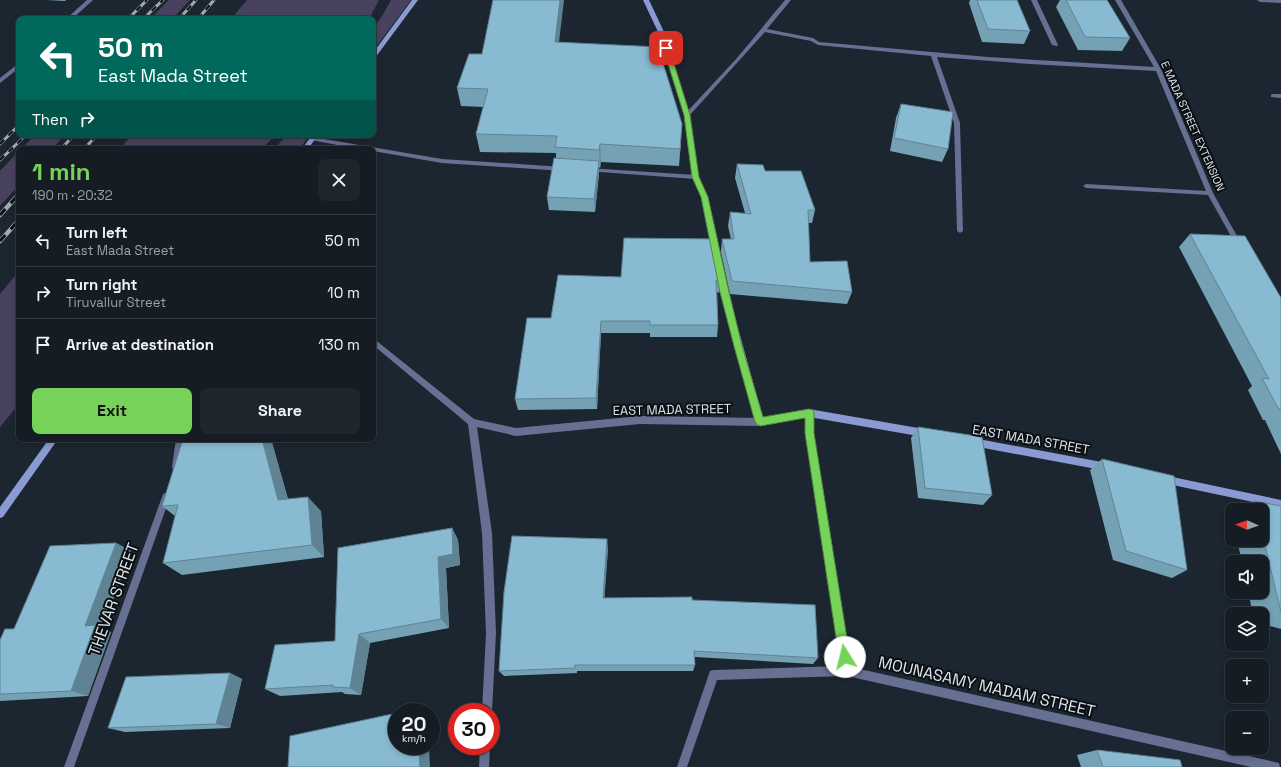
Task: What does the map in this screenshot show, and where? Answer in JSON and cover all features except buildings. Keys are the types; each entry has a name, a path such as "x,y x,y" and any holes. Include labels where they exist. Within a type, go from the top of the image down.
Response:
{"street":[{"path":"72,16 90,0"},
{"path":"376,53 415,0"},
{"path":"646,0 662,34 687,115 695,177 704,197 724,292 760,422"},
{"path":"687,115 765,30 788,0"},
{"path":"1034,0 1055,45"},
{"name":"E MADA STREET EXTENSION","path":"1118,0 1158,69 1210,193 1241,248"},
{"path":"1260,0 1281,1"},
{"path":"765,30 813,40 818,43 1065,65 1158,69"},
{"path":"934,54 957,123 960,231"},
{"path":"0,81 16,68"},
{"path":"1273,96 1281,96"},
{"path":"319,138 358,146"},
{"path":"376,150 442,161 569,169"},
{"path":"584,170 695,177"},
{"path":"1086,186 1210,193"},
{"name":"EAST MADA STREET","path":"376,343 472,422 516,432 640,420 760,422 809,413 934,435"},
{"path":"809,413 809,433 847,672"},
{"path":"472,422 487,533 491,633 487,703"},
{"name":"EAST MADA STREET","path":"965,440 1120,469"},
{"path":"0,514 52,442"},
{"path":"173,475 176,468 180,442"},
{"path":"1158,478 1281,504"},
{"name":"THEVAR STREET","path":"69,767 168,490"},
{"name":"MOUNASAMY MADAM STREET","path":"682,767 714,675 847,672 1275,767"},
{"path":"484,767 485,755"}],"shaded area":[{"path":"169,0 190,0 175,16 153,16"},
{"path":"247,0 379,0 371,16 234,16"},
{"path":"391,0 411,0 376,47 376,25"},
{"path":"32,138 62,138 55,146 24,146"},
{"path":"129,138 272,138 265,146 123,146"},
{"path":"284,138 308,138 301,146 277,146"},
{"path":"16,154 16,188 0,206 0,171"},
{"path":"16,275 16,408 0,427 0,294"}],"railway":[{"path":"131,16 147,0"},
{"path":"146,16 163,0"},
{"path":"182,16 196,0"},
{"path":"201,16 214,0"},
{"path":"0,144 16,128"},
{"path":"0,160 23,138"},
{"path":"64,146 71,138"},
{"path":"87,146 94,138"},
{"path":"0,215 16,197"},
{"path":"0,241 16,223"}],"route":[{"path":"666,48 687,115 695,177 704,197 724,292 760,422 809,413 809,433 845,657"}]}
